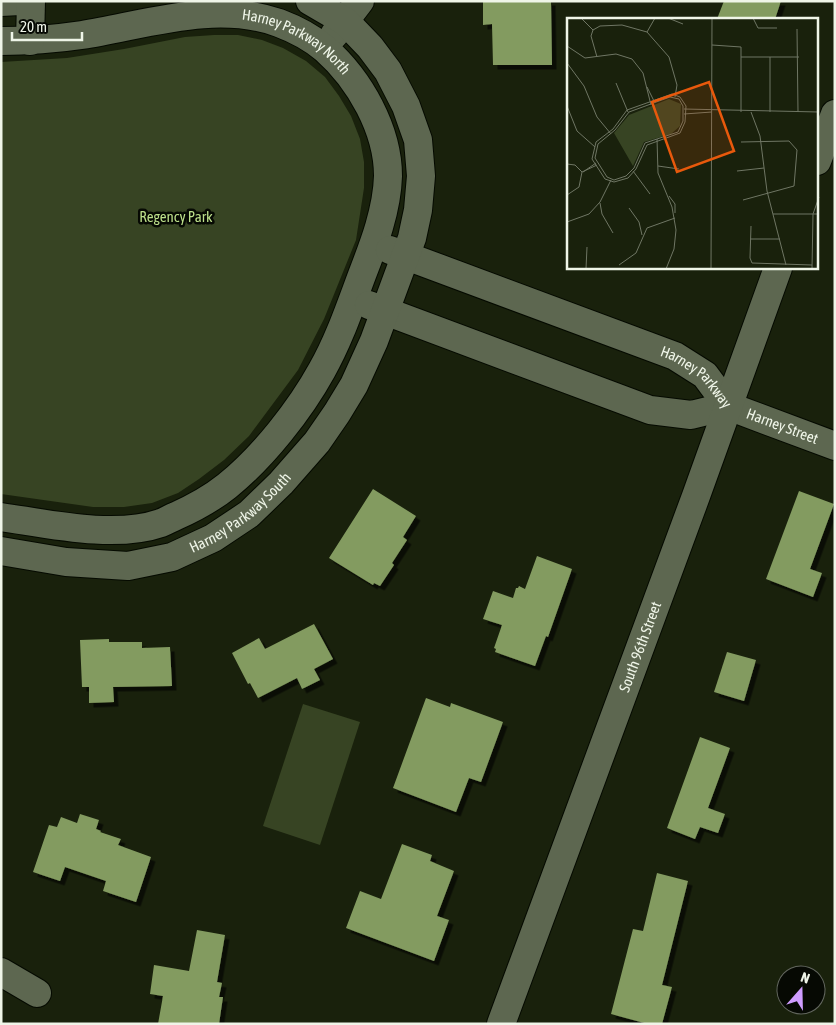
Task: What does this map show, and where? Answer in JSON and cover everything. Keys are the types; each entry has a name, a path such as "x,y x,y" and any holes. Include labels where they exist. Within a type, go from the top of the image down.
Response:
{"street":[{"path":"1,2 20,1"},
{"path":"30,41 31,1"},
{"path":"310,1 353,11"},
{"path":"324,48 353,11"},
{"path":"353,11 370,47 388,71 406,106 418,140 421,176 418,210 412,238 386,311"},
{"name":"Harney Parkway North","path":"1,41 30,41 80,36 195,14 255,16 279,23 302,34 324,48 345,69 360,88 376,119 385,147 388,176 385,204 374,244"},
{"path":"818,158 835,114"},
{"name":"Harney Parkway","path":"353,299 650,410 691,415 728,406 705,375 675,356 374,244"},
{"name":"Harney Parkway South","path":"1,516 70,528 126,530 161,523 196,507 227,486 256,459 289,420 323,368 342,328 374,244"},
{"name":"South 96th Street","path":"501,1024 778,269"},
{"name":"Harney Parkway South","path":"1,552 66,562 128,566 172,557 213,538 249,514 281,483 317,442 354,385 386,311"},
{"name":"Harney Street","path":"728,406 835,446"},
{"path":"1,972 36,993"}],"green space":[{"name":"Regency Park","path":"238,35 262,40 283,48 306,61 325,77 339,96 351,116 360,139 364,162 364,188 356,240 324,319 298,370 249,436 224,460 178,493 152,503 124,507 93,507 1,494 1,62 67,58 185,37"},
{"path":"303,704 360,722 320,845 263,826"}],"building":[{"path":"483,1 551,1 552,65 493,65 492,24 483,25"},
{"path":"724,1 781,1 775,18 717,18"},
{"path":"373,489 416,516 403,537 407,540 380,586 374,583 373,585 329,558"},
{"path":"799,491 834,504 810,569 822,573 813,597 766,579"},
{"path":"537,556 572,569 548,637 546,636 535,666 495,652 496,649 494,648 502,625 483,619 493,591 513,598 516,588 519,586 525,589"},
{"path":"314,624 333,659 314,669 320,680 302,689 297,678 258,698 250,683 248,684 232,653 259,638 265,649"},
{"path":"109,639 109,642 142,642 142,648 170,647 172,686 113,687 114,702 89,703 89,687 82,687 80,640"},
{"path":"727,652 756,660 744,701 714,692"},
{"path":"426,698 450,707 451,703 503,722 481,782 469,778 456,812 393,788"},
{"path":"700,737 730,748 708,808 725,814 718,833 700,827 695,839 667,828"},
{"path":"80,814 99,820 96,829 121,839 118,845 151,857 136,902 103,891 106,881 65,867 60,881 33,872 49,825 57,827 61,817 77,823"},
{"path":"402,844 432,855 430,861 454,871 437,916 449,920 434,961 346,928 360,891 381,899"},
{"path":"657,873 688,881 662,985 672,987 662,1024 648,1024 611,1014 633,929 643,931"},
{"path":"197,930 225,935 217,982 222,983 219,997 223,997 219,1024 158,1024 163,996 150,994 154,965 189,971"}]}
